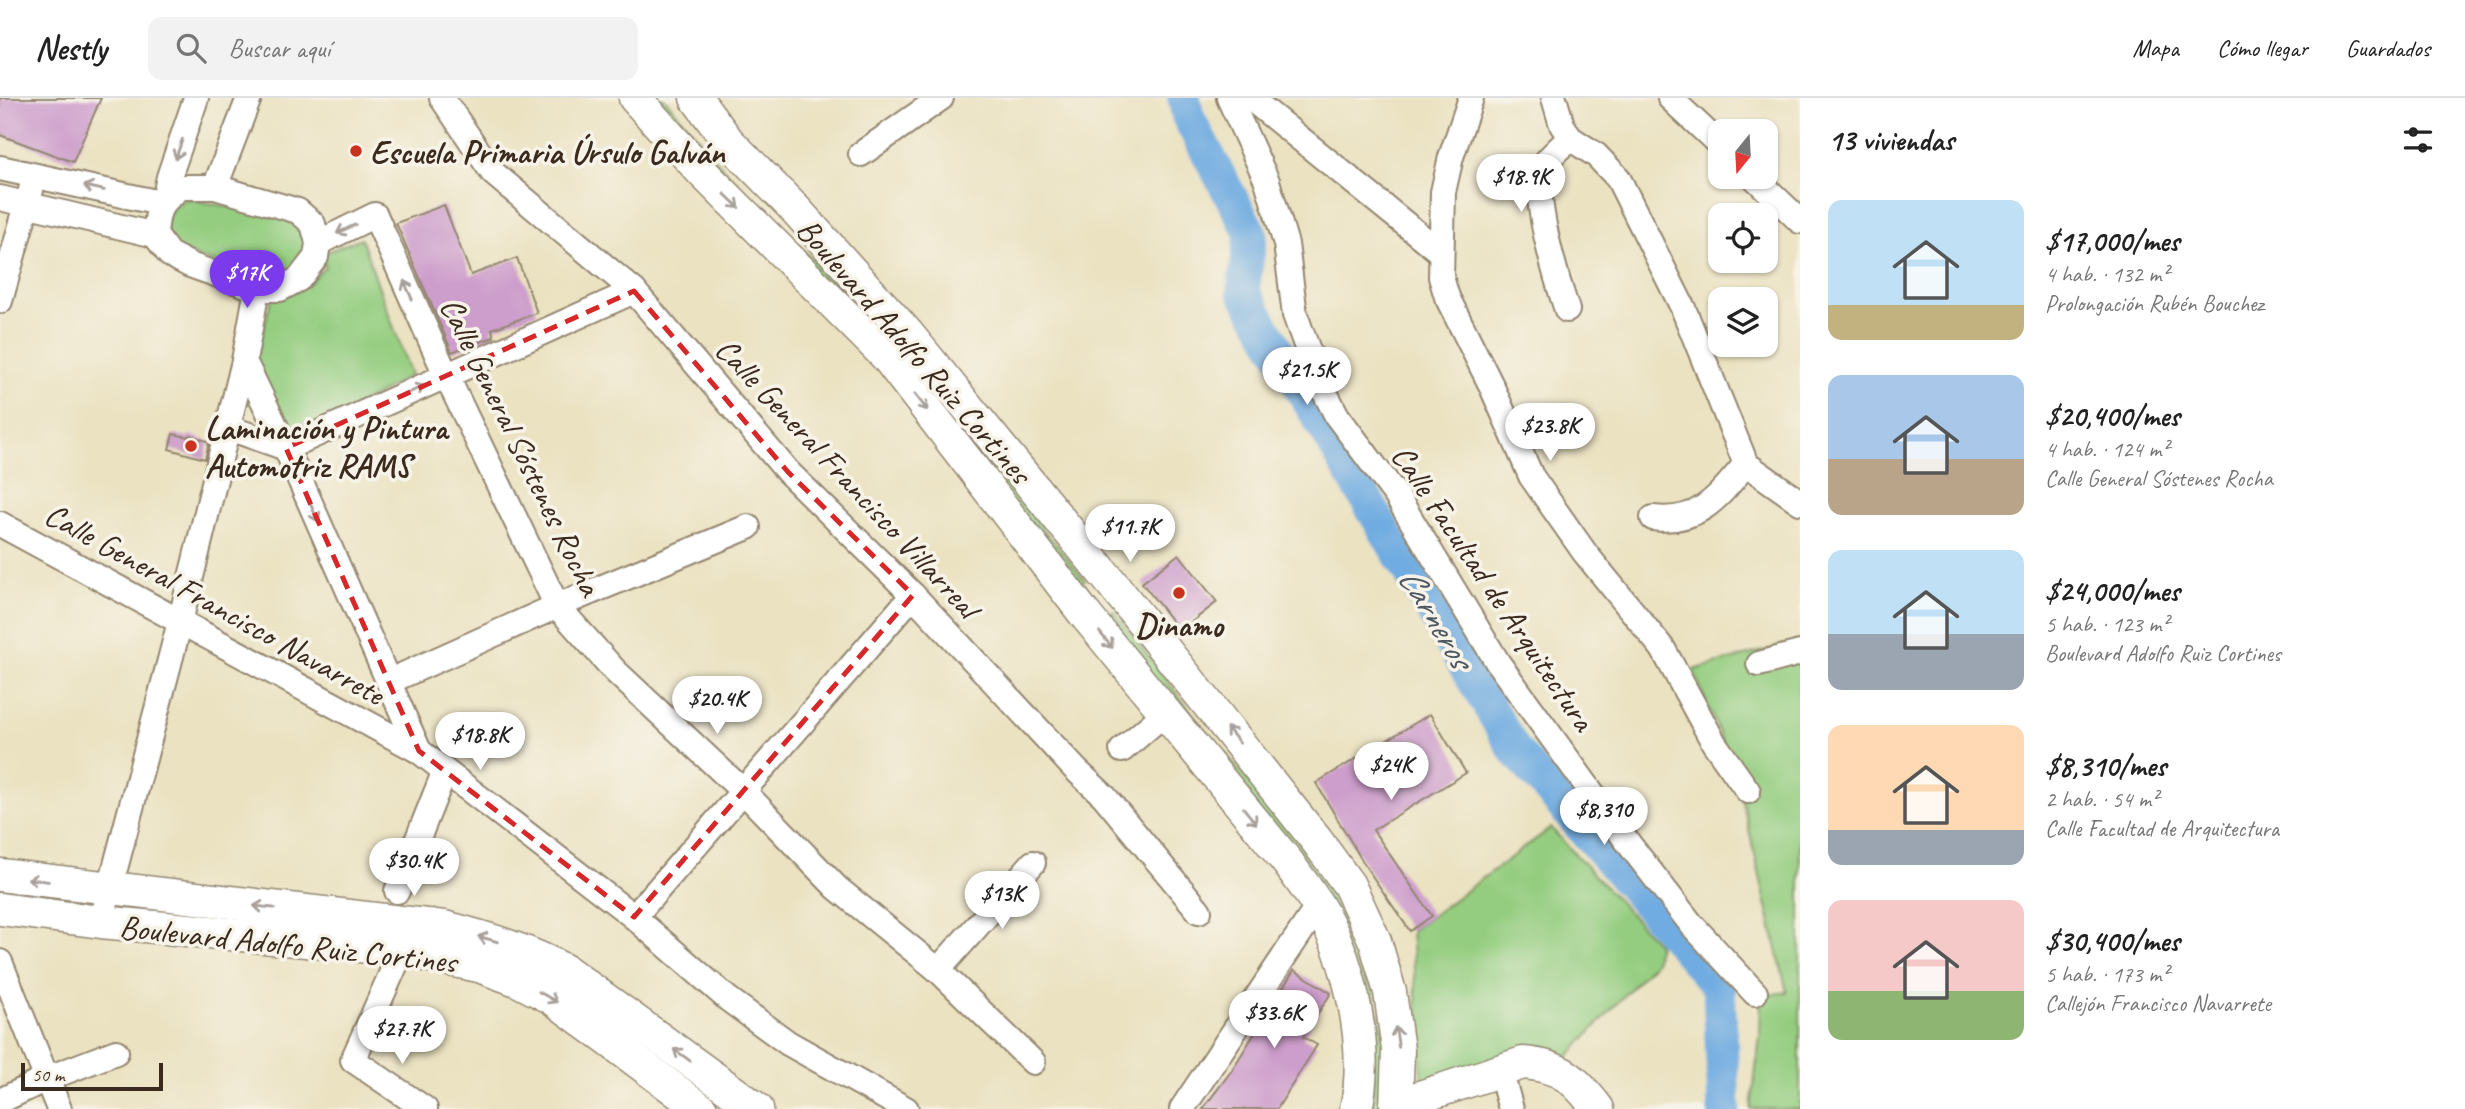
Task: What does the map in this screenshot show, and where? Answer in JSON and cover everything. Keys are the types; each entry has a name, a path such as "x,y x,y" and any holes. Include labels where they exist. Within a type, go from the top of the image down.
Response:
{"main road":[{"name":"Boulevard Adolfo Ruiz Cortines","path":"635,98 703,173 887,357 1083,612 1289,864 1318,906 1341,958 1361,1047 1356,1109"},
{"name":"Boulevard Adolfo Ruiz Cortines","path":"696,98 728,141 796,210 907,333 1114,586 1349,885 1375,941 1390,992 1398,1050 1396,1107"},
{"path":"1083,612 1114,586"},
{"name":"Boulevard Adolfo Ruiz Cortines","path":"0,875 444,928 489,938 534,954 566,971 757,1109"},
{"name":"Boulevard Adolfo Ruiz Cortines","path":"0,909 101,922 402,950 479,966 517,980 552,998 702,1109"},
{"path":"1396,1107 1523,1063 1560,1070 1578,1084 1598,1109"},
{"path":"702,1109 722,1083"}],"street":[{"path":"162,202 181,187 215,187 298,211 313,224 318,243 316,257 299,279 279,289 257,289 190,265 169,254 155,235 156,216 196,98"},
{"path":"215,187 249,98"},
{"name":"Calle General Francisco Villarreal","path":"442,98 493,173 634,291 788,472 914,595 1076,770 1104,796 1199,911"},
{"path":"861,154 941,98"},
{"name":"Calle Facultad de Arquitectura","path":"1228,98 1266,181 1286,244 1295,315 1320,383 1337,416 1396,495 1506,674 1629,844 1692,925 1755,993"},
{"path":"1250,98 1440,252"},
{"path":"1471,98 1443,192 1440,252 1441,277 1447,297 1491,385 1531,476 1585,553 1663,649 1714,743 1748,791"},
{"path":"1554,98 1562,125 1570,138 1596,155 1618,178 1683,308 1746,464 1800,502"},
{"path":"1670,98 1708,134"},
{"path":"1567,310 1552,264 1538,180 1543,166 1570,138"},
{"path":"0,168 162,202"},
{"path":"0,301 34,175"},
{"path":"1767,189 1800,221"},
{"path":"0,198 155,235"},
{"name":"Calle General Sóstenes Rocha","path":"318,243 375,215 446,375 557,606 615,671 744,792 837,888 937,970 1033,1062"},
{"path":"101,922 180,622 244,361 257,289"},
{"path":"226,427 286,448 634,291"},
{"path":"244,361 286,448 419,751"},
{"path":"1653,518 1672,521 1689,516 1715,500 1746,464"},
{"name":"Calle General Francisco Navarrete","path":"0,524 419,751 444,773 634,917 728,999 788,1043 906,1109"},
{"path":"390,681 557,606 748,527"},
{"path":"634,917 914,595"},
{"path":"1759,664 1800,653"},
{"path":"1122,750 1165,713"},
{"path":"397,891 444,773"},
{"path":"937,970 1032,863"},
{"path":"1182,1109 1318,906"},
{"path":"402,950 353,1060 425,1109"},
{"path":"0,962 59,1109"},
{"path":"0,1101 46,1079 116,1052"},
{"path":"1500,1070 1511,1109"}],"highlighted area":[{"path":"634,291 788,472 913,595 634,917 419,751 286,448"}],"green space":[{"path":"652,98 664,98 727,173 882,329 1085,580 1077,587"},
{"path":"188,199 305,222 310,256 284,278 223,265 190,254 171,242 167,229 172,210"},
{"path":"361,238 411,375 297,436 271,393 256,358 272,296 308,284 325,267 324,253"},
{"path":"1113,610 1213,740 1306,846 1351,925 1372,987 1385,1040 1383,1109 1372,1109 1374,1042 1362,990 1104,620"},
{"path":"1800,641 1800,1109 1751,1109 1760,1036 1761,996 1787,992 1736,774 1693,670"},
{"path":"1551,828 1658,944 1655,962 1566,1059 1423,1085 1411,931"}],"building":[{"path":"0,98 101,98 73,162 0,135"},
{"path":"444,205 471,275 517,258 537,313 492,329 494,337 452,352 396,223"},
{"name":"Laminación y Pintura Automotriz RAMS","path":"173,434 188,437 190,435 209,442 205,459 169,449"},
{"name":"Dinamo","path":"1179,554 1217,602 1180,631 1142,583"},
{"path":"1430,714 1466,773 1373,830 1432,916 1410,931 1366,867 1316,783"},
{"path":"1294,970 1331,993 1303,1037 1317,1045 1277,1109 1203,1109 1232,1070"}],"waterway":[{"name":"Carneros","path":"1184,98 1188,117 1251,234 1243,291 1514,749 1719,988 1724,1109"}],"place":[{"name":"Escuela Primaria Úrsulo Galván","path":"356,151"},
{"name":"Laminación y Pintura Automotriz RAMS","path":"191,446"},
{"name":"Dinamo","path":"1179,593"}]}
